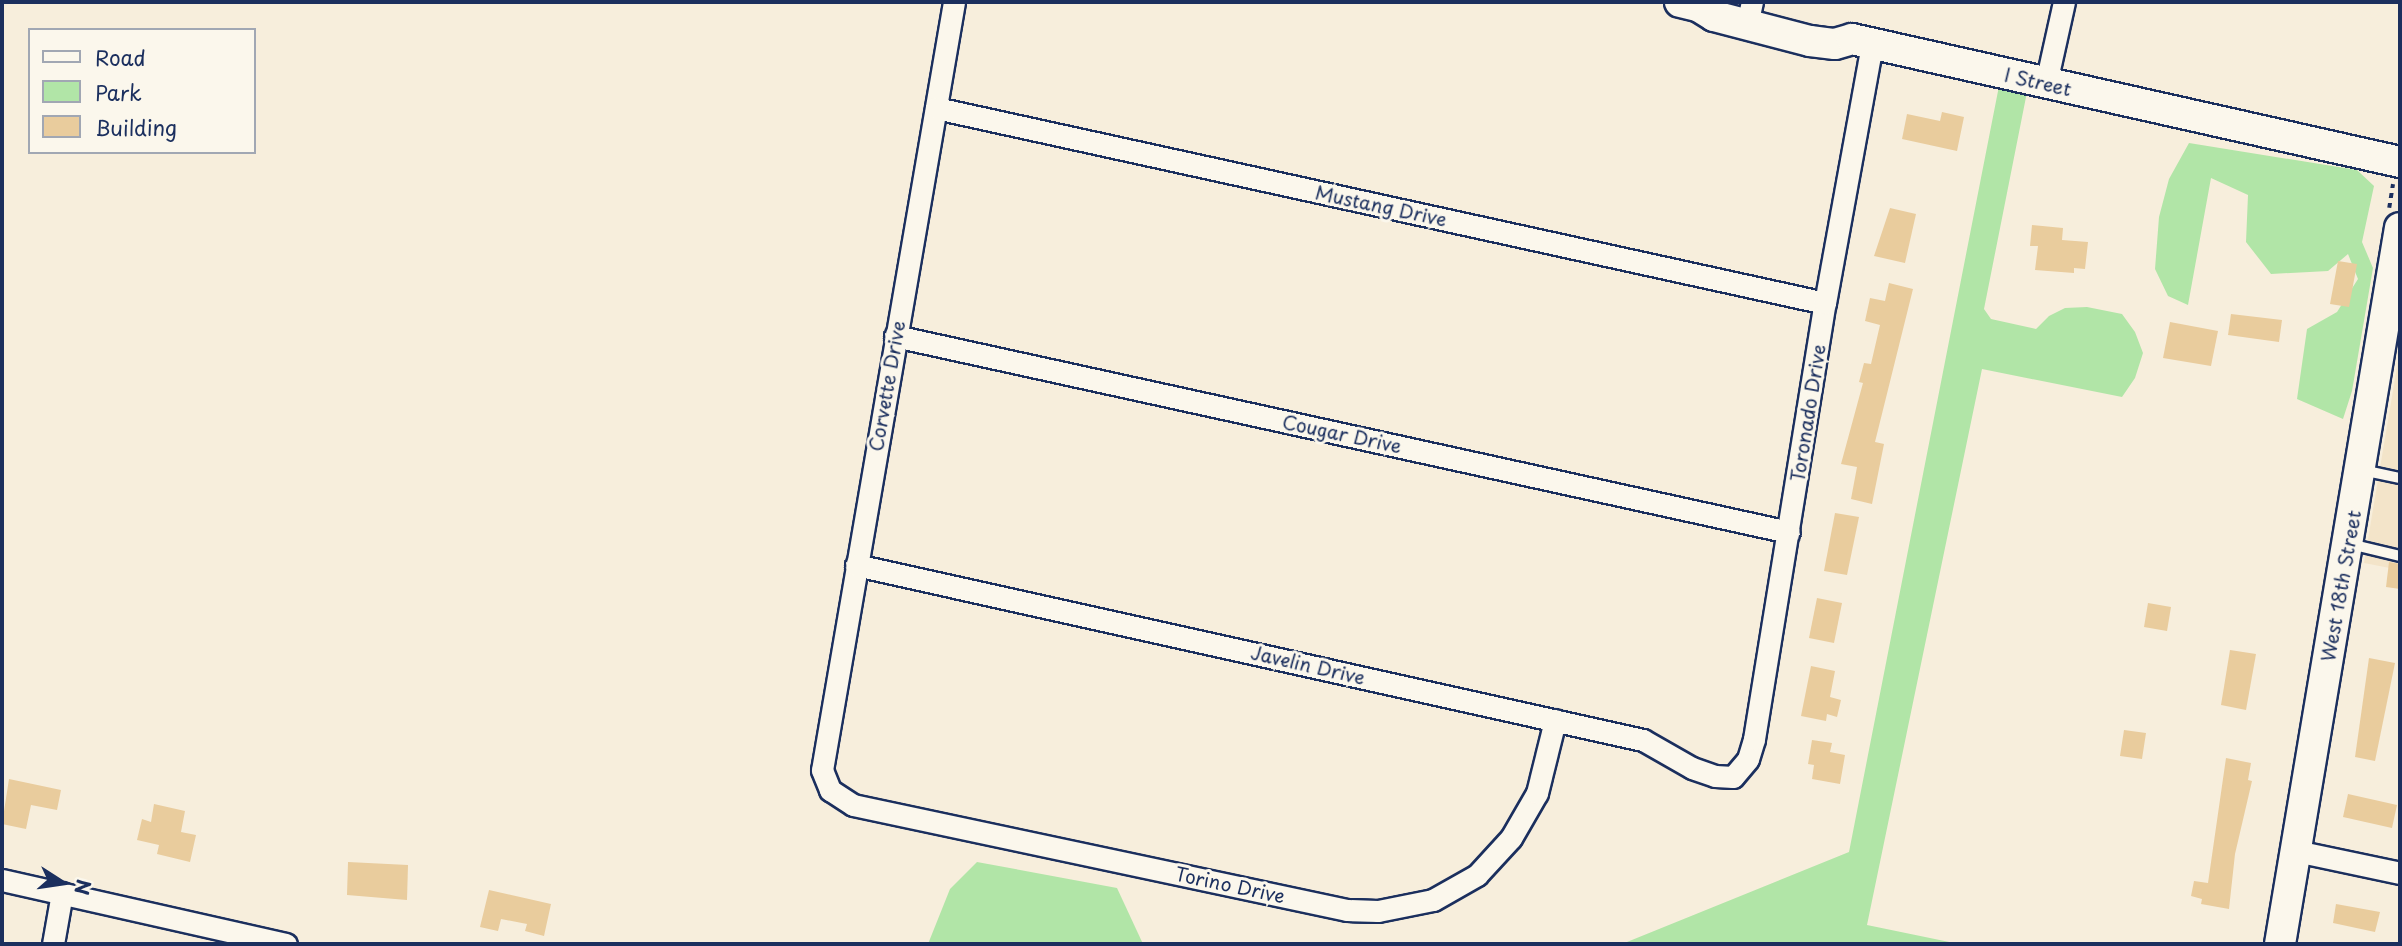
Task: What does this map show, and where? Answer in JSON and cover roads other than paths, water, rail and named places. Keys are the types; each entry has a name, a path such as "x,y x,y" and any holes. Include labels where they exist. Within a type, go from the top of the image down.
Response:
{"street":[{"name":"Corvette Drive","path":"821,770 954,2"},
{"name":"I Street","path":"1680,2 1699,6 1714,16 1749,13 1810,41 1835,44 1852,39 2400,162"},
{"path":"2046,83 2064,2"},
{"name":"Toronado Drive","path":"1738,786 1754,739 1825,303 1872,44"},
{"name":"Mustang Drive","path":"936,108 1825,303"},
{"name":"West 18th Street","path":"2280,944 2400,228"},
{"name":"Cougar Drive","path":"895,336 1789,532"},
{"name":"Javelin Drive","path":"856,565 1643,740 1692,768 1738,786"},
{"name":"Torino Drive","path":"821,770 830,790 853,805 1347,909 1378,911 1433,900 1477,874 1511,838 1537,793 1555,720"},
{"path":"2296,851 2400,873"},
{"path":"2,880 286,944"},
{"path":"53,944 62,893"}],"lane":[{"path":"2361,469 2400,478"},
{"path":"2348,543 2400,556"}]}
